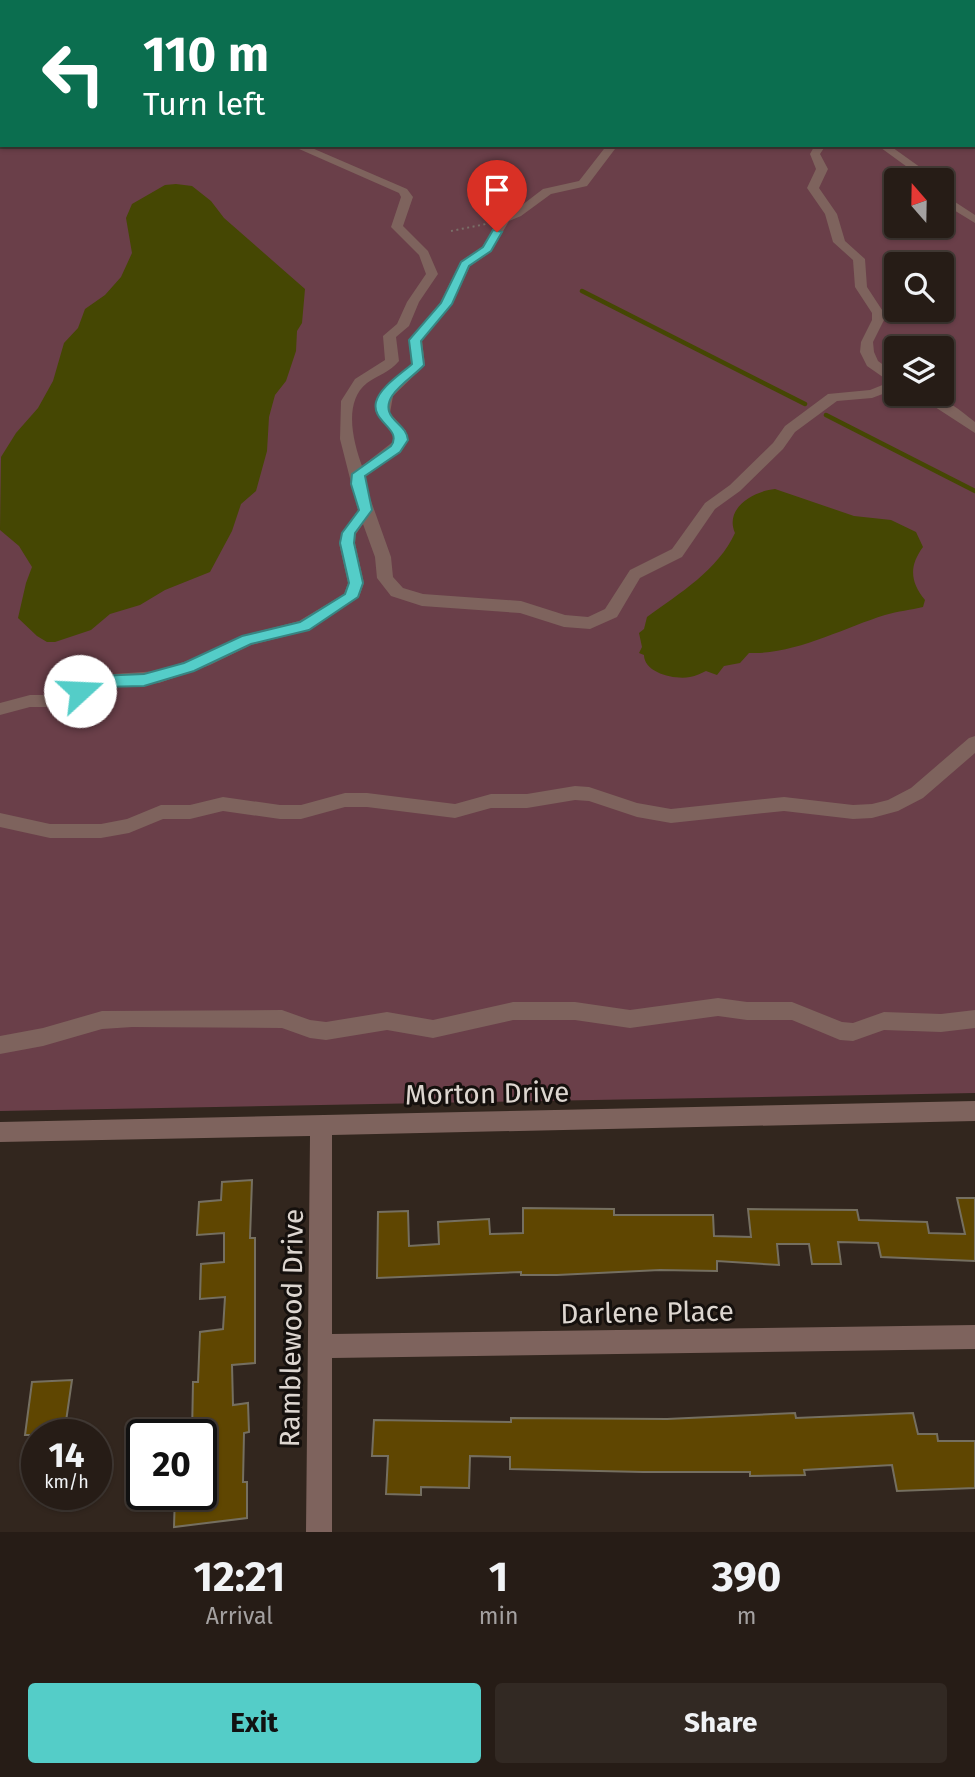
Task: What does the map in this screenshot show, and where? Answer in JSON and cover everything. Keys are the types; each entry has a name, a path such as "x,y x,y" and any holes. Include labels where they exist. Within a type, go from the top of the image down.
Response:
{"street":[{"path":"300,147 406,193 397,227 424,254 432,274 413,302 403,326 389,336 392,357 390,364 361,380 349,396 346,410 348,444 358,474 365,514 383,557 385,578 397,592 422,600 521,607 574,623 598,621 611,613 635,574 677,553 710,506 735,488 778,446 790,429 833,397 872,394 884,388"},
{"path":"358,474 401,443 401,434 383,416 382,402 394,385 415,370 418,359 415,340 446,304 465,264 487,249 505,219 517,214 547,191 583,184 611,147"},
{"path":"820,147 815,154 822,169 813,188 831,214 839,242 859,260 861,287 878,313 878,320 867,342 867,352 872,363 884,372"},
{"path":"886,147 915,168"},
{"path":"954,206 975,220"},
{"path":"944,406 975,429"},
{"path":"0,709 30,701 63,701 98,681 159,677 204,661 247,640 310,623 351,597 356,583 347,543 349,533 365,514"},
{"path":"0,820 50,831 101,831 129,826 161,812 191,812 223,804 280,813 302,812 345,800 367,800 454,811 491,801 527,802 575,793 589,794 657,815 784,804 853,812 872,811 892,806 917,793 975,743"},
{"path":"0,1045 43,1037 102,1020 132,1018 282,1018 310,1029 326,1031 387,1021 433,1029 513,1011 575,1011 631,1019 719,1007 747,1011 792,1011 840,1031 853,1032 884,1021 941,1023 975,1019"},
{"name":"Morton Drive","path":"0,1132 975,1111"},
{"name":"Ramblewood Drive","path":"320,1532 321,1125"},
{"name":"Darlene Place","path":"319,1346 975,1338"}],"path":[{"path":"456,231 505,219"}],"shaded area":[{"path":"0,147 975,147 975,1093 0,1111"},
{"path":"165,185 192,186 211,201 224,218 305,289 296,351 286,381 275,395 269,417 267,451 256,491 241,504 232,531 210,572 165,590 140,605 110,614 91,630 55,642 47,642 18,618 32,567 19,546 0,530 1,457 16,433 38,408 53,381 64,343 78,328 85,309 105,295 121,277 132,253 126,218 132,204"},
{"path":"775,489 854,516 891,520 916,532 923,547 915,561 913,574 916,587 925,600 923,607 885,615 783,650 749,653 740,663 724,666 717,675 706,671 684,678 655,671 645,661 644,655 639,653 642,647 639,633 644,629 647,617 685,590 719,558 735,533 734,516 743,502 758,493"}],"building":[{"path":"252,1180 250,1238 255,1238 255,1363 232,1365 233,1405 248,1403 249,1432 244,1433 243,1482 247,1482 247,1518 174,1527 175,1510 217,1510 217,1419 192,1419 193,1382 198,1382 200,1332 223,1329 225,1297 200,1299 201,1264 224,1262 224,1233 197,1235 199,1202 221,1200 222,1182"},
{"path":"957,1198 975,1198 975,1261 881,1257 878,1243 838,1242 841,1264 812,1264 809,1244 777,1244 779,1265 717,1261 717,1271 660,1270 557,1275 521,1275 521,1272 377,1278 378,1212 408,1211 409,1246 439,1244 438,1222 489,1219 490,1234 523,1233 523,1208 614,1209 614,1215 713,1215 714,1236 751,1237 748,1209 857,1210 859,1220 927,1222 929,1233 965,1234"},
{"path":"72,1380 66,1419 27,1419 32,1382"},
{"path":"795,1413 796,1418 913,1413 918,1434 937,1434 938,1441 975,1441 975,1488 897,1491 892,1465 804,1470 805,1475 750,1476 750,1472 510,1469 510,1457 470,1456 469,1488 421,1487 421,1495 386,1494 388,1456 372,1456 374,1420 511,1422 511,1418 667,1419"}],"waterway":[{"path":"582,291 805,404"},
{"path":"826,415 975,491"}],"route":[{"path":"80,691 98,681 144,680 189,667 247,640 304,626 339,607 351,597 356,583 347,543 349,533 366,510 358,484 358,474 401,443 401,434 383,416 382,402 394,385 415,370 418,365 415,340 446,304 455,290 458,276 465,264 484,252 497,232"}]}
